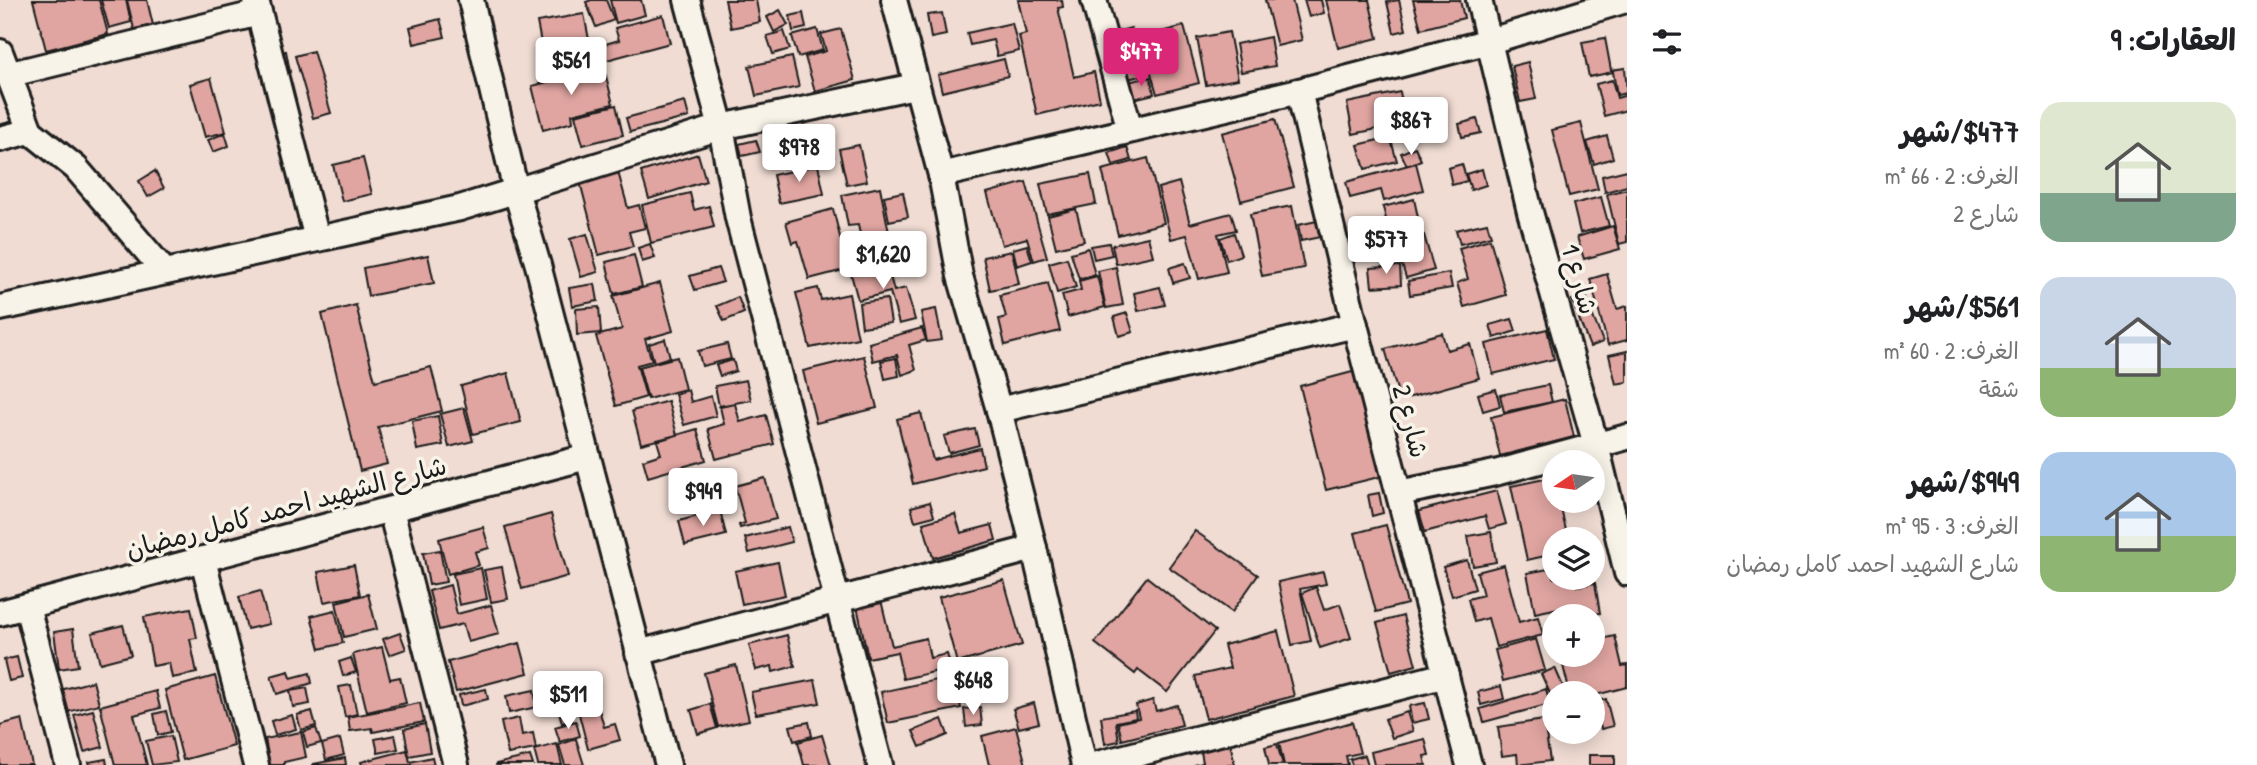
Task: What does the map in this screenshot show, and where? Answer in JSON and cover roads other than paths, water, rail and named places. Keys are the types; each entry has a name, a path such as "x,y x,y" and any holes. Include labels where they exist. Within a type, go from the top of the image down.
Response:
{"street":[{"path":"471,0 516,191 538,265 668,765"},
{"path":"687,0 721,127 738,218 880,765"},
{"path":"894,0 941,175 960,276 999,410 1034,548 1084,765"},
{"path":"1094,0 1130,130"},
{"name":"شارع 1","path":"1479,0 1530,212 1596,445 1627,573"},
{"path":"941,175 1299,90 1490,41 1626,0"},
{"path":"165,272 76,169 30,131 4,64 258,7 317,239"},
{"path":"0,308 460,208 721,127 915,86"},
{"name":"شارع 2","path":"1299,90 1355,325 1469,765"},
{"path":"0,139 30,131"},
{"path":"999,410 1355,325"},
{"path":"1399,493 1495,473 1627,437"},
{"name":"شارع الشهيد احمد كامل رمضان","path":"0,613 587,457"},
{"path":"391,510 456,765"},
{"path":"638,653 1034,548"},
{"path":"203,560 256,765"},
{"path":"27,606 68,765"},
{"path":"1094,765 1446,674"}]}
